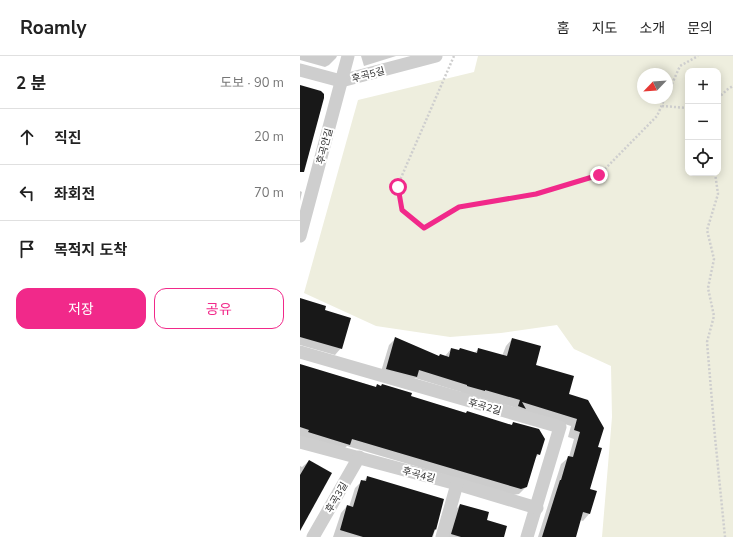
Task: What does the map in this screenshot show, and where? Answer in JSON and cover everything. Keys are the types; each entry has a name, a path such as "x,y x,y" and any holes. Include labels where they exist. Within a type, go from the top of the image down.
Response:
{"street":[{"name":"후곡안길","path":"300,236 348,56"},
{"name":"후곡5길","path":"300,70 341,81 436,56"},
{"name":"후곡2길","path":"300,352 560,427 537,508 527,537"},
{"name":"후곡4길","path":"300,442 457,484 537,508"},
{"name":"후곡3길","path":"313,537 359,457"},
{"path":"442,537 457,484"}],"path":[{"path":"454,56 398,187 402,210 424,228 459,207 536,194 599,175 657,116 662,106 685,108"},
{"path":"673,82 680,66 698,56"},
{"path":"721,95 728,88 733,86"},
{"path":"715,176 718,194 707,230 714,259 708,288 714,316 707,342 725,537"}],"green space":[{"path":"478,56 733,56 733,537 602,537 612,417 611,366 574,349 557,325 501,333 450,337 376,326 304,293 358,100 474,72"}],"building":[{"path":"300,85 321,91 324,94 304,172 300,172"},
{"path":"300,298 326,306 325,310 351,318 342,349 300,337"},
{"path":"395,337 439,356 440,354 449,357 451,348 459,350 460,348 477,353 478,348 507,356 512,338 541,346 536,365 574,376 569,394 588,400 604,428 598,447 602,448 590,489 597,491 590,514 583,512 576,537 542,537 568,456 573,457 580,432 574,430 577,419 522,402 526,409 518,406 520,400 467,386 419,370 417,377 386,369"},
{"path":"300,364 376,387 377,384 381,386 382,384 412,393 411,396 466,413 467,411 512,425 513,422 539,429 545,439 540,455 537,454 527,487 521,489 352,439 350,445 308,432 309,430 300,427"},
{"path":"309,460 332,473 300,531 300,475"},
{"path":"367,476 444,499 436,530 435,529 432,537 363,537 340,530 347,505 353,507 361,480 366,481"},
{"path":"460,504 489,512 487,520 507,526 504,537 461,537 451,534"}],"route":[{"path":"398,187 402,210 424,228 459,207 536,194 599,175"}]}
